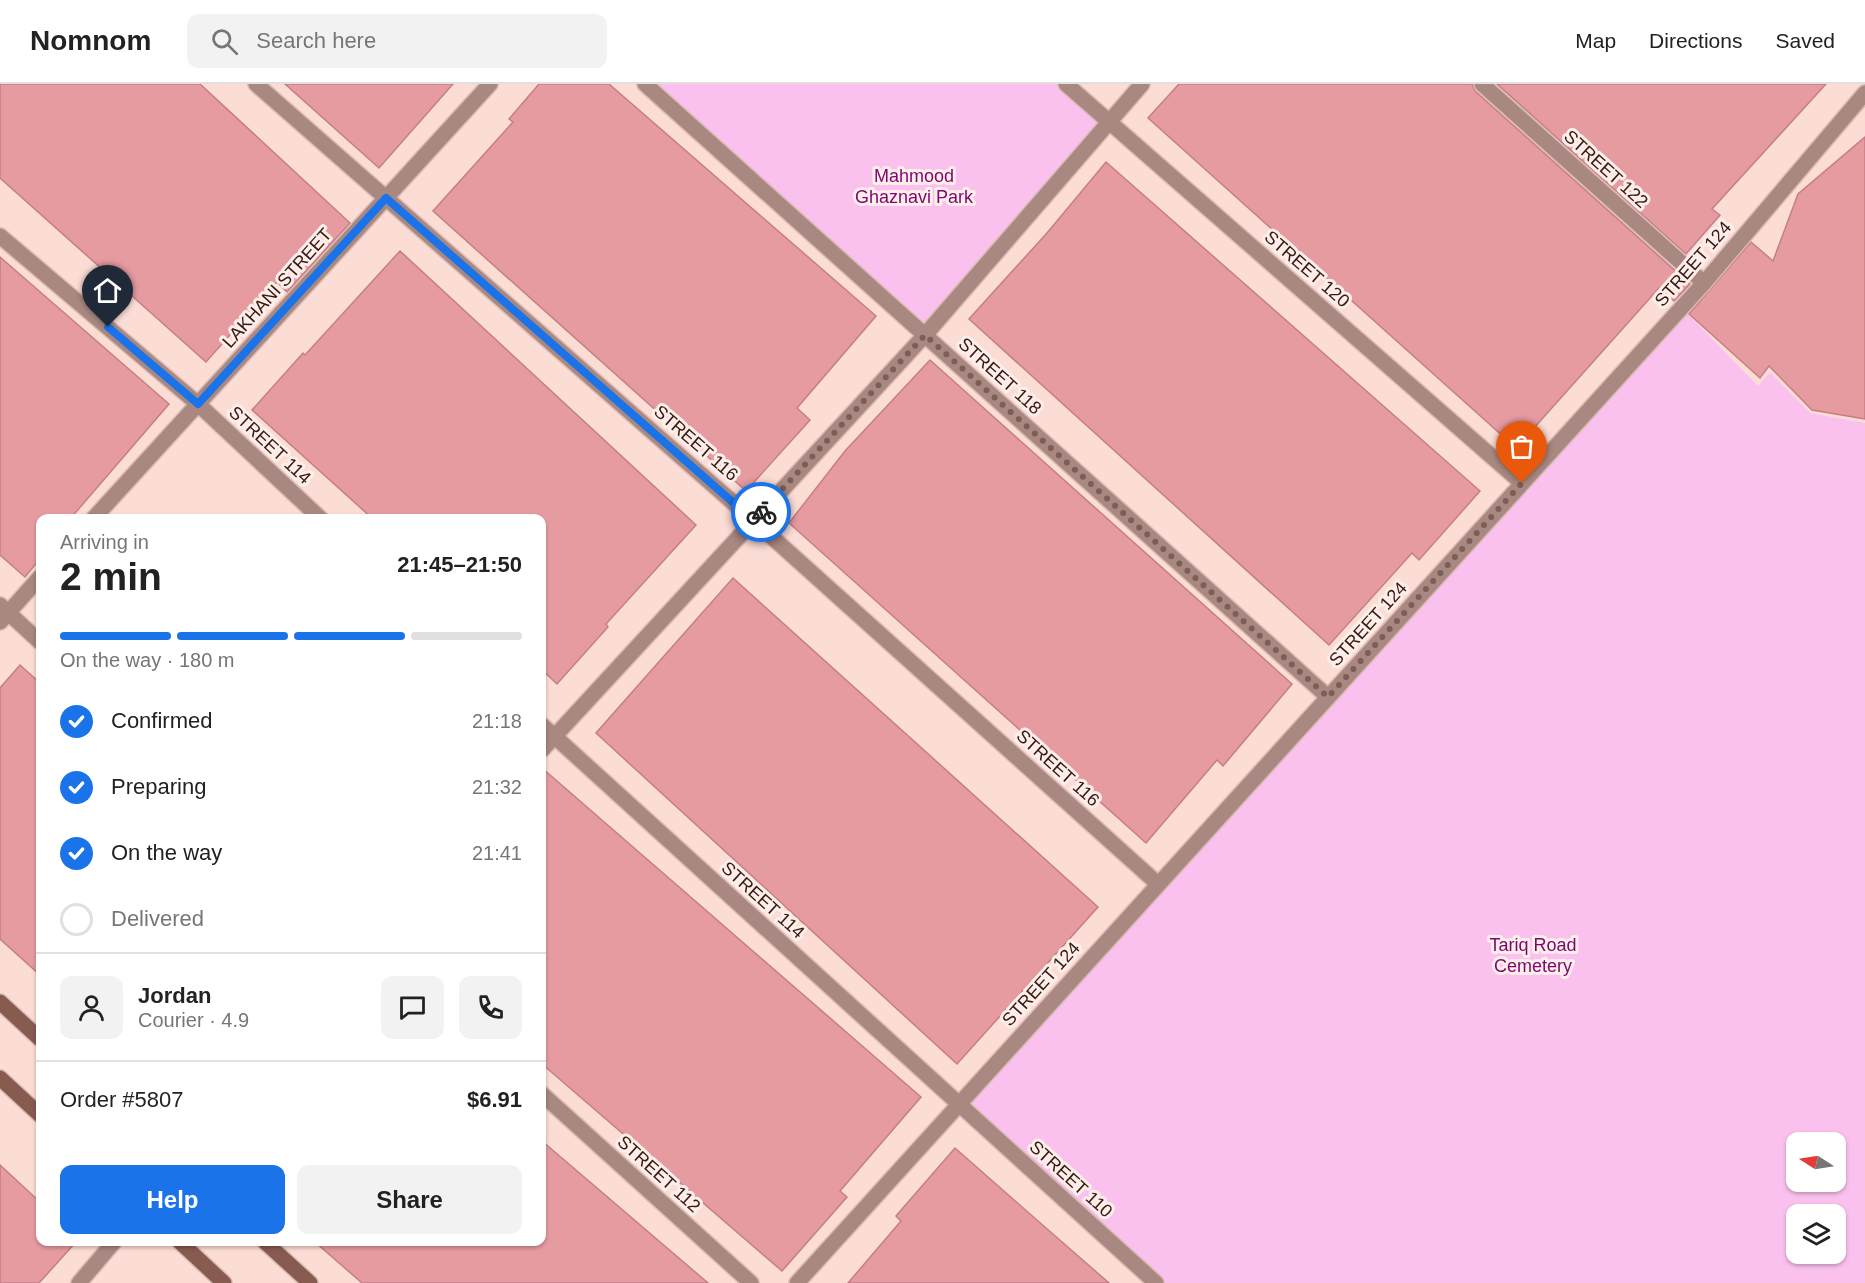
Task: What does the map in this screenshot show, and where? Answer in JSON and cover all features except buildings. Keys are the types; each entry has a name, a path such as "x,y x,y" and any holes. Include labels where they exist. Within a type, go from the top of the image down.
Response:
{"main road":[{"path":"0,1002 36,1035"},
{"path":"0,1078 36,1111"},
{"path":"184,1246 224,1283"},
{"path":"269,1246 310,1283"}],"street":[{"name":"STREET 116","path":"256,84 753,520 1158,884"},
{"name":"LAKHANI STREET","path":"98,514 490,84"},
{"name":"STREET 118","path":"645,84 1328,697"},
{"name":"STREET 120","path":"1066,84 1522,483"},
{"path":"546,746 925,335 1142,84"},
{"name":"STREET 122","path":"1482,84 1704,283"},
{"name":"STREET 124","path":"796,1283 1704,283 1865,93"},
{"name":"STREET 114","path":"0,236 198,404 316,514"},
{"path":"36,581 3,613 36,639"},
{"name":"STREET 114","path":"546,729 960,1103"},
{"name":"STREET 112","path":"546,1098 751,1283"},
{"name":"STREET 110","path":"960,1103 1156,1283"},
{"path":"79,1283 111,1246"}],"green space":[{"name":"Mahmood Ghaznavi Park","path":"645,84 1066,84 1109,122 925,335"},
{"name":"Tariq Road Cemetery","path":"1683,309 1758,386 1770,372 1810,413 1865,423 1865,1283 1156,1283 960,1103"}],"way so far":[{"path":"761,512 925,335 1328,697 1522,483"}],"route":[{"path":"108,327 198,404 386,198 753,520 761,512"}]}
